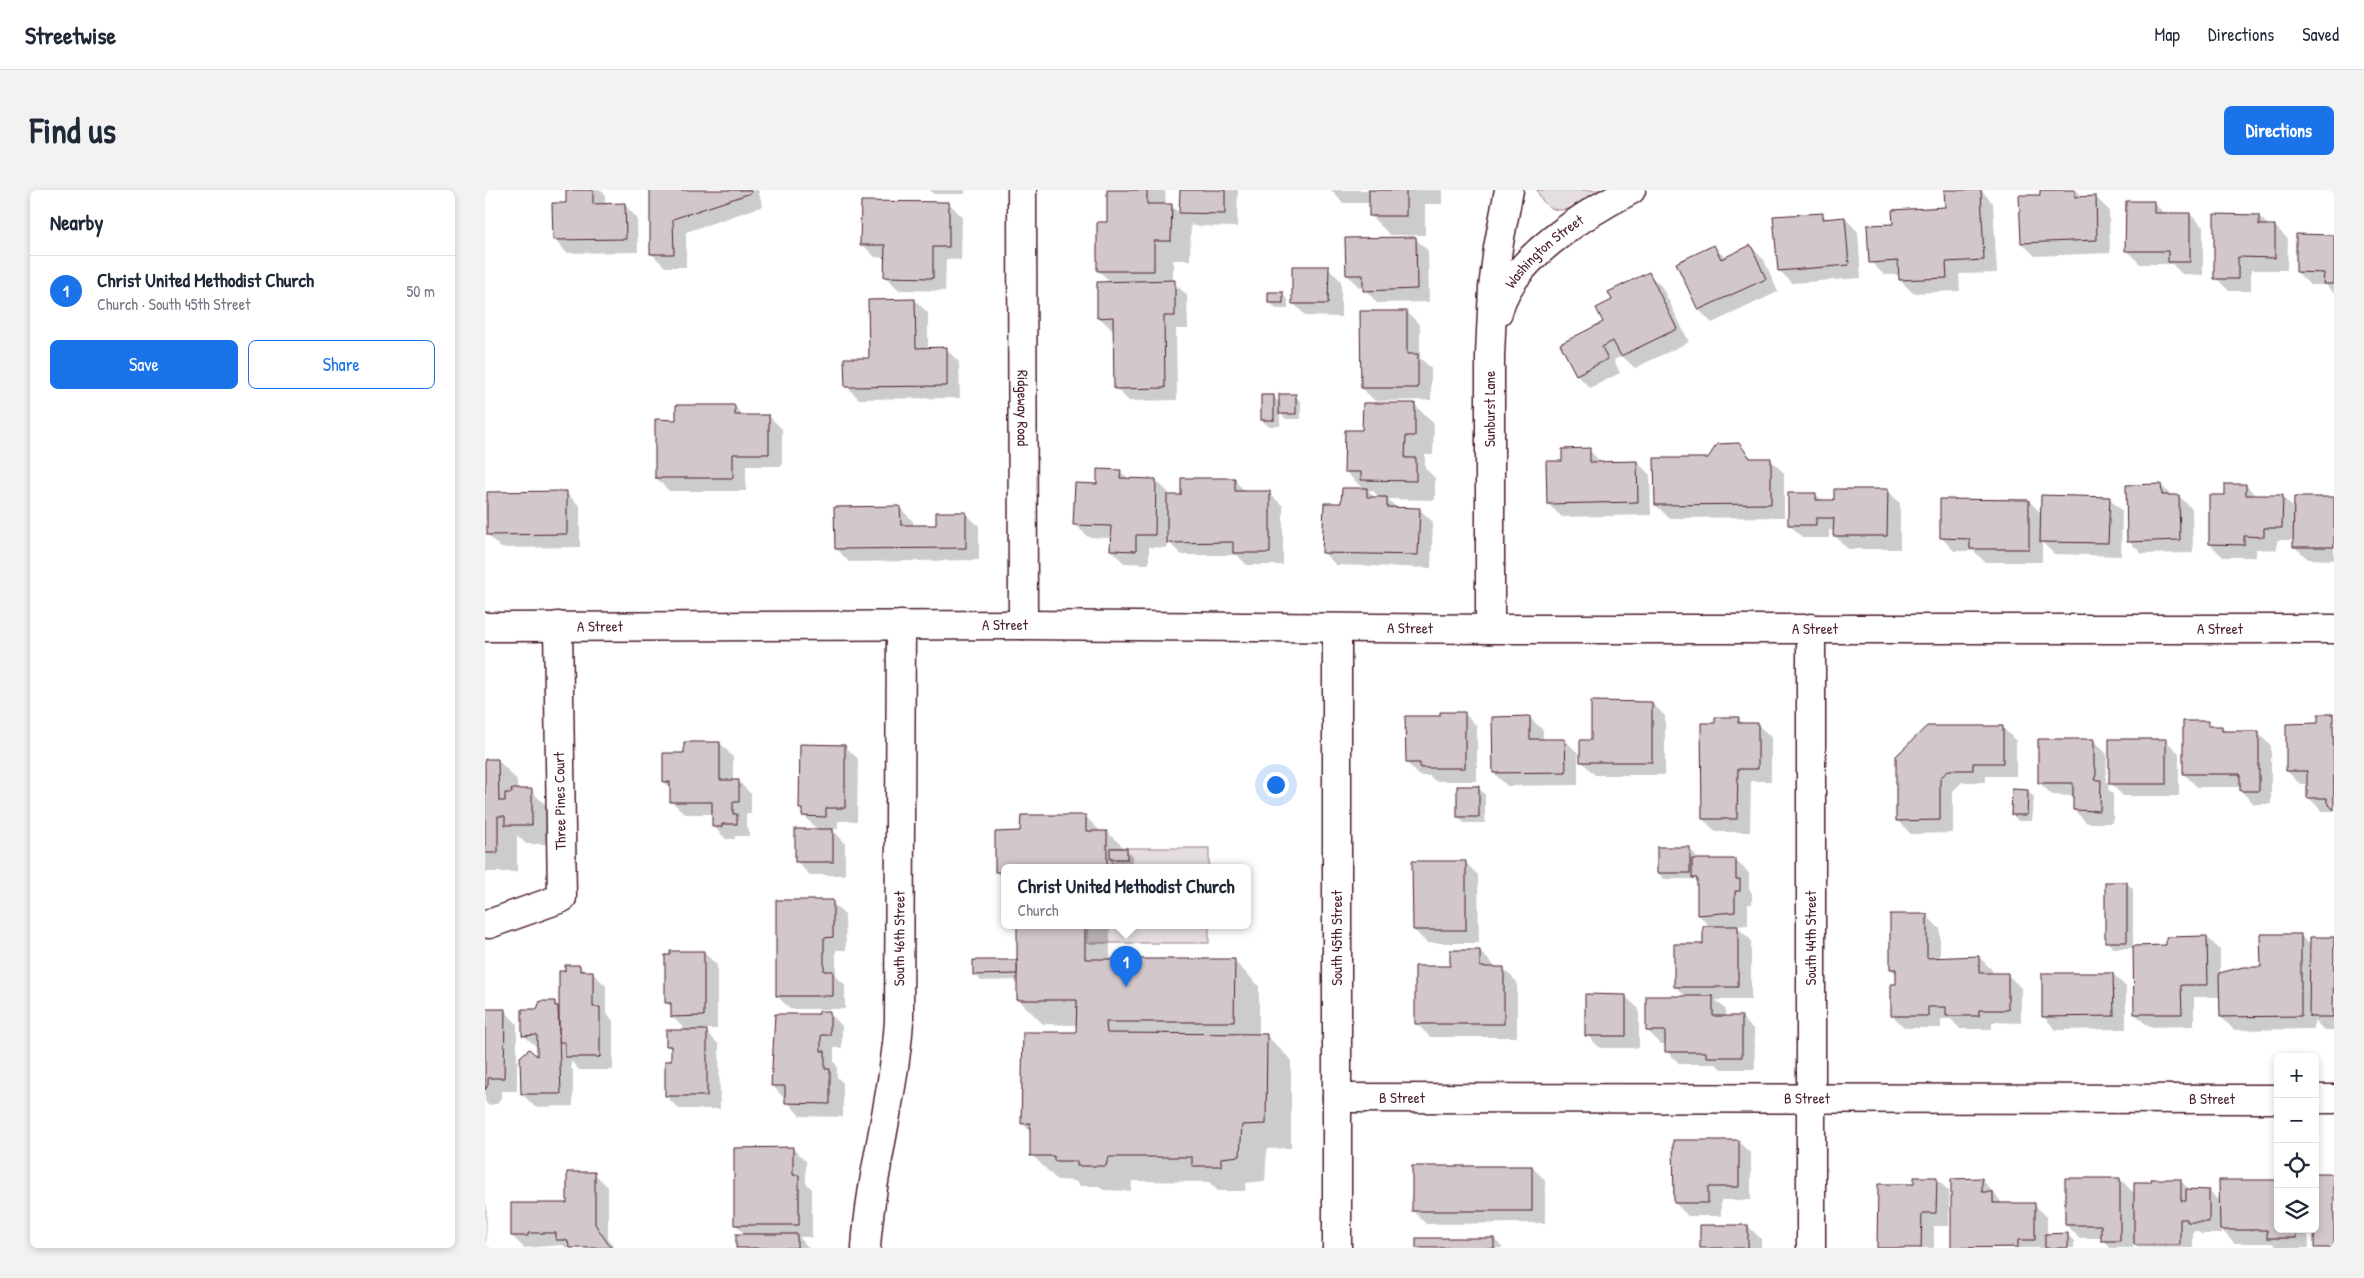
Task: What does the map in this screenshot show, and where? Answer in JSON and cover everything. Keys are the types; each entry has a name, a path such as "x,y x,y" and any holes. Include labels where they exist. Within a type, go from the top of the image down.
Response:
{"street":[{"name":"Ridgeway Road","path":"1022,190 1023,624"},
{"name":"Sunburst Lane","path":"1490,629 1491,342 1493,288 1498,248 1509,190"},
{"name":"Washington Street","path":"1491,342 1499,307 1513,280 1531,258 1561,233 1631,190"},
{"name":"South 46th Street","path":"866,1248 879,1144 893,1076 899,1020 901,624"},
{"name":"A Street","path":"485,626 1023,624 1490,629 2334,629"},
{"name":"Three Pines Court","path":"489,924 562,898 558,626"},
{"name":"South 45th Street","path":"1337,628 1337,1248"},
{"name":"South 44th Street","path":"1811,628 1811,1248"},
{"name":"B Street","path":"1337,1098 2274,1099"},
{"path":"2319,1099 2334,1099"}],"shaded area":[{"path":"1537,190 1603,190 1577,206 1558,210 1550,208 1543,201"},
{"path":"1112,848 1209,848 1209,864 1112,864"},
{"path":"1087,929 1209,929 1209,943 1087,943"}],"building":[{"path":"566,190 593,190 593,204 625,203 626,239 553,240 552,203 566,203"},
{"path":"650,190 750,190 751,193 673,219 674,254 650,254"},
{"path":"1107,190 1147,190 1147,204 1172,204 1171,241 1154,241 1154,271 1097,271 1097,222 1107,222"},
{"path":"1180,190 1225,190 1225,214 1179,213"},
{"path":"1369,190 1406,190 1406,216 1369,216"},
{"path":"1944,190 1981,190 1984,260 1946,262 1947,278 1899,280 1898,261 1869,263 1867,225 1893,224 1892,210 1945,207"},
{"path":"2040,190 2075,190 2075,197 2096,196 2097,240 2021,243 2019,195 2040,195"},
{"path":"861,201 949,202 949,247 933,247 933,278 884,277 885,245 860,245"},
{"path":"2126,201 2154,201 2154,213 2190,213 2190,262 2168,262 2168,251 2125,251"},
{"path":"1823,213 1823,219 1845,217 1849,265 1778,271 1773,216"},
{"path":"2214,214 2259,215 2259,225 2275,225 2275,258 2238,257 2238,279 2214,279"},
{"path":"2296,234 2334,235 2334,284 2323,284 2324,273 2296,272"},
{"path":"1416,237 1417,289 1363,291 1363,275 1346,275 1345,238"},
{"path":"1714,245 1721,259 1751,245 1766,279 1698,310 1676,263"},
{"path":"1292,266 1329,266 1328,304 1292,304"},
{"path":"1649,272 1677,329 1621,356 1613,341 1602,347 1608,359 1576,375 1560,344 1603,322 1596,308 1612,300 1608,292"},
{"path":"1175,280 1175,316 1164,316 1165,388 1114,389 1113,317 1097,318 1097,282"},
{"path":"1268,292 1283,292 1283,303 1268,303"},
{"path":"915,299 916,348 947,347 947,386 845,387 844,358 869,358 868,300"},
{"path":"1360,311 1407,311 1407,354 1418,354 1418,388 1361,388"},
{"path":"1279,394 1296,394 1296,414 1279,414"},
{"path":"1261,395 1274,395 1274,420 1261,420"},
{"path":"1363,403 1415,403 1415,436 1406,436 1405,458 1416,458 1416,481 1361,480 1361,472 1344,472 1345,430 1362,430"},
{"path":"676,405 735,405 735,415 769,415 769,454 733,454 733,478 655,478 655,419 676,420"},
{"path":"1739,443 1750,458 1771,458 1771,504 1655,505 1654,458 1708,458 1717,444"},
{"path":"1590,448 1590,462 1637,461 1638,502 1547,504 1546,461 1562,461 1562,449"},
{"path":"1097,469 1121,470 1120,478 1156,479 1155,535 1136,535 1136,551 1110,550 1111,526 1073,525 1075,483 1097,484"},
{"path":"1181,478 1235,478 1235,491 1270,491 1270,553 1233,553 1233,542 1167,543 1167,495 1181,495"},
{"path":"2161,484 2162,495 2179,495 2180,540 2127,542 2126,485"},
{"path":"2225,484 2246,484 2246,495 2283,495 2282,528 2264,528 2264,537 2244,536 2244,545 2209,544 2209,495 2225,495"},
{"path":"1342,488 1367,488 1367,497 1387,497 1387,507 1420,508 1418,555 1322,553 1324,503 1341,503"},
{"path":"1834,489 1888,489 1887,536 1833,536 1834,518 1816,518 1816,525 1788,525 1788,493 1816,493 1816,500 1834,500"},
{"path":"567,491 567,534 487,535 487,492"},
{"path":"2041,495 2110,497 2108,543 2040,542"},
{"path":"2294,497 2334,497 2334,547 2293,547"},
{"path":"1940,499 2029,500 2029,549 1970,549 1970,539 1940,538"},
{"path":"900,506 901,525 936,525 936,512 966,512 966,548 835,549 834,507"},
{"path":"1591,701 1652,702 1652,762 1580,762 1580,740 1591,740"},
{"path":"1440,712 1465,712 1465,768 1420,768 1420,763 1406,763 1405,716 1440,716"},
{"path":"2318,714 2333,714 2334,810 2327,803 2327,798 2307,798 2307,771 2286,771 2286,724 2318,723"},
{"path":"1530,716 1530,739 1565,739 1566,772 1493,773 1492,717"},
{"path":"1715,717 1739,717 1738,723 1758,723 1758,769 1738,769 1737,819 1702,819 1701,723 1715,723"},
{"path":"2183,721 2208,721 2208,726 2222,726 2222,731 2259,731 2259,791 2240,791 2240,774 2183,774"},
{"path":"1927,726 2003,726 2003,763 1973,763 1973,770 1949,770 1940,778 1940,820 1896,821 1896,756"},
{"path":"2038,739 2094,739 2094,767 2096,775 2094,780 2101,780 2100,811 2073,810 2073,783 2038,783"},
{"path":"2109,739 2166,739 2166,784 2109,784"},
{"path":"684,742 720,742 720,780 739,780 739,802 733,802 733,814 737,814 737,824 722,824 722,827 712,827 712,802 670,802 670,782 663,782 663,753 684,753"},
{"path":"800,744 845,745 845,808 826,808 826,817 802,816 802,809 799,809"},
{"path":"485,759 498,759 499,801 505,801 505,793 512,793 511,789 532,789 532,825 505,825 505,816 498,816 498,853 485,853"},
{"path":"1457,786 1479,786 1479,817 1457,817"},
{"path":"2012,789 2028,790 2027,815 2011,815"},
{"path":"1021,815 1086,815 1086,831 1107,831 1107,864 1001,864 1001,872 995,872 995,832 1020,831"},
{"path":"795,829 833,829 833,862 795,862"},
{"path":"1657,847 1690,847 1690,873 1657,873"},
{"path":"1110,848 1127,848 1127,859 1110,859"},
{"path":"1692,859 1736,859 1736,879 1740,879 1740,891 1735,891 1735,912 1697,915 1697,878 1692,878"},
{"path":"1412,861 1466,861 1466,930 1413,930"},
{"path":"2105,882 2127,882 2127,942 2105,942"},
{"path":"776,900 833,900 833,937 824,938 824,971 833,971 833,996 776,996"},
{"path":"1890,914 1927,914 1927,958 1979,956 1979,973 2008,973 2008,1010 1979,1010 1979,1016 1946,1016 1946,1007 1928,1007 1928,1016 1891,1016 1891,984 1896,984 1896,969 1890,969"},
{"path":"1703,926 1738,926 1738,987 1674,987 1674,944 1703,944"},
{"path":"1017,929 1085,929 1085,959 1235,959 1234,1022 1106,1022 1107,1033 1267,1034 1266,1124 1242,1125 1240,1156 1221,1158 1221,1166 1192,1166 1192,1157 1108,1157 1106,1166 1077,1166 1077,1161 1054,1161 1054,1156 1030,1156 1030,1123 1021,1124 1023,1032 1076,1032 1077,1000 1017,1000"},
{"path":"2260,934 2301,934 2301,1016 2220,1017 2219,973 2243,967 2261,967"},
{"path":"2207,936 2208,985 2181,985 2182,1014 2134,1014 2133,946 2166,945 2166,937"},
{"path":"2310,937 2334,937 2333,1017 2309,1017"},
{"path":"1450,950 1480,950 1480,967 1504,967 1504,1024 1415,1024 1415,966 1450,966"},
{"path":"670,951 704,951 704,1016 671,1017 671,1003 665,1003 665,955 670,955"},
{"path":"973,960 1017,960 1017,974 973,975"},
{"path":"565,965 580,965 580,971 593,971 593,1007 600,1007 600,1057 565,1057 565,1042 559,1042 559,971 565,971"},
{"path":"2042,973 2113,973 2114,1016 2042,1017"},
{"path":"1585,994 1626,995 1626,1036 1585,1036"},
{"path":"1646,996 1713,996 1713,1016 1742,1016 1742,1057 1706,1057 1706,1052 1665,1052 1665,1031 1646,1031"},
{"path":"540,1001 555,1001 555,1006 558,1006 561,1094 521,1094 520,1057 529,1049 537,1056 537,1035 522,1036 522,1009 537,1009"},
{"path":"485,1009 505,1009 504,1078 488,1078 488,1085 485,1090"},
{"path":"819,1011 830,1011 830,1035 821,1035 821,1051 825,1051 825,1069 830,1069 830,1104 785,1103 785,1086 771,1086 775,1014 819,1014"},
{"path":"666,1030 707,1030 707,1096 665,1096 665,1061 671,1061 671,1046 666,1046"},
{"path":"1673,1140 1739,1140 1739,1187 1708,1187 1708,1203 1674,1203"},
{"path":"793,1147 793,1175 799,1175 799,1225 734,1225 734,1148"},
{"path":"1412,1166 1532,1166 1532,1211 1412,1211"},
{"path":"567,1172 595,1172 595,1224 611,1248 570,1248 567,1240 556,1240 556,1233 528,1233 528,1236 511,1236 511,1203 567,1203"},
{"path":"2319,1174 2334,1174 2334,1248 2314,1248 2314,1233 2319,1233"},
{"path":"1914,1177 1937,1177 1936,1213 1922,1213 1921,1248 1877,1248 1878,1184 1914,1184"},
{"path":"1982,1178 1982,1192 1993,1192 1993,1203 2035,1203 2035,1240 2018,1240 2018,1247 1951,1248 1951,1179"},
{"path":"2065,1178 2120,1178 2120,1241 2101,1241 2101,1225 2065,1225"},
{"path":"2151,1179 2181,1179 2181,1201 2186,1201 2186,1189 2209,1190 2209,1222 2187,1222 2187,1219 2180,1219 2180,1245 2134,1245 2134,1182 2151,1182"},
{"path":"2219,1180 2274,1180 2274,1233 2296,1233 2296,1238 2267,1238 2267,1230 2220,1230"},
{"path":"1700,1225 1748,1225 1748,1248 1700,1248"},
{"path":"2068,1233 2068,1248 2045,1248 2045,1234"},
{"path":"736,1234 797,1234 797,1248 736,1248"},
{"path":"1416,1238 1494,1238 1494,1248 1416,1248"}],"place":[{"name":"Christ United Methodist Church","path":"1126,987"}]}
